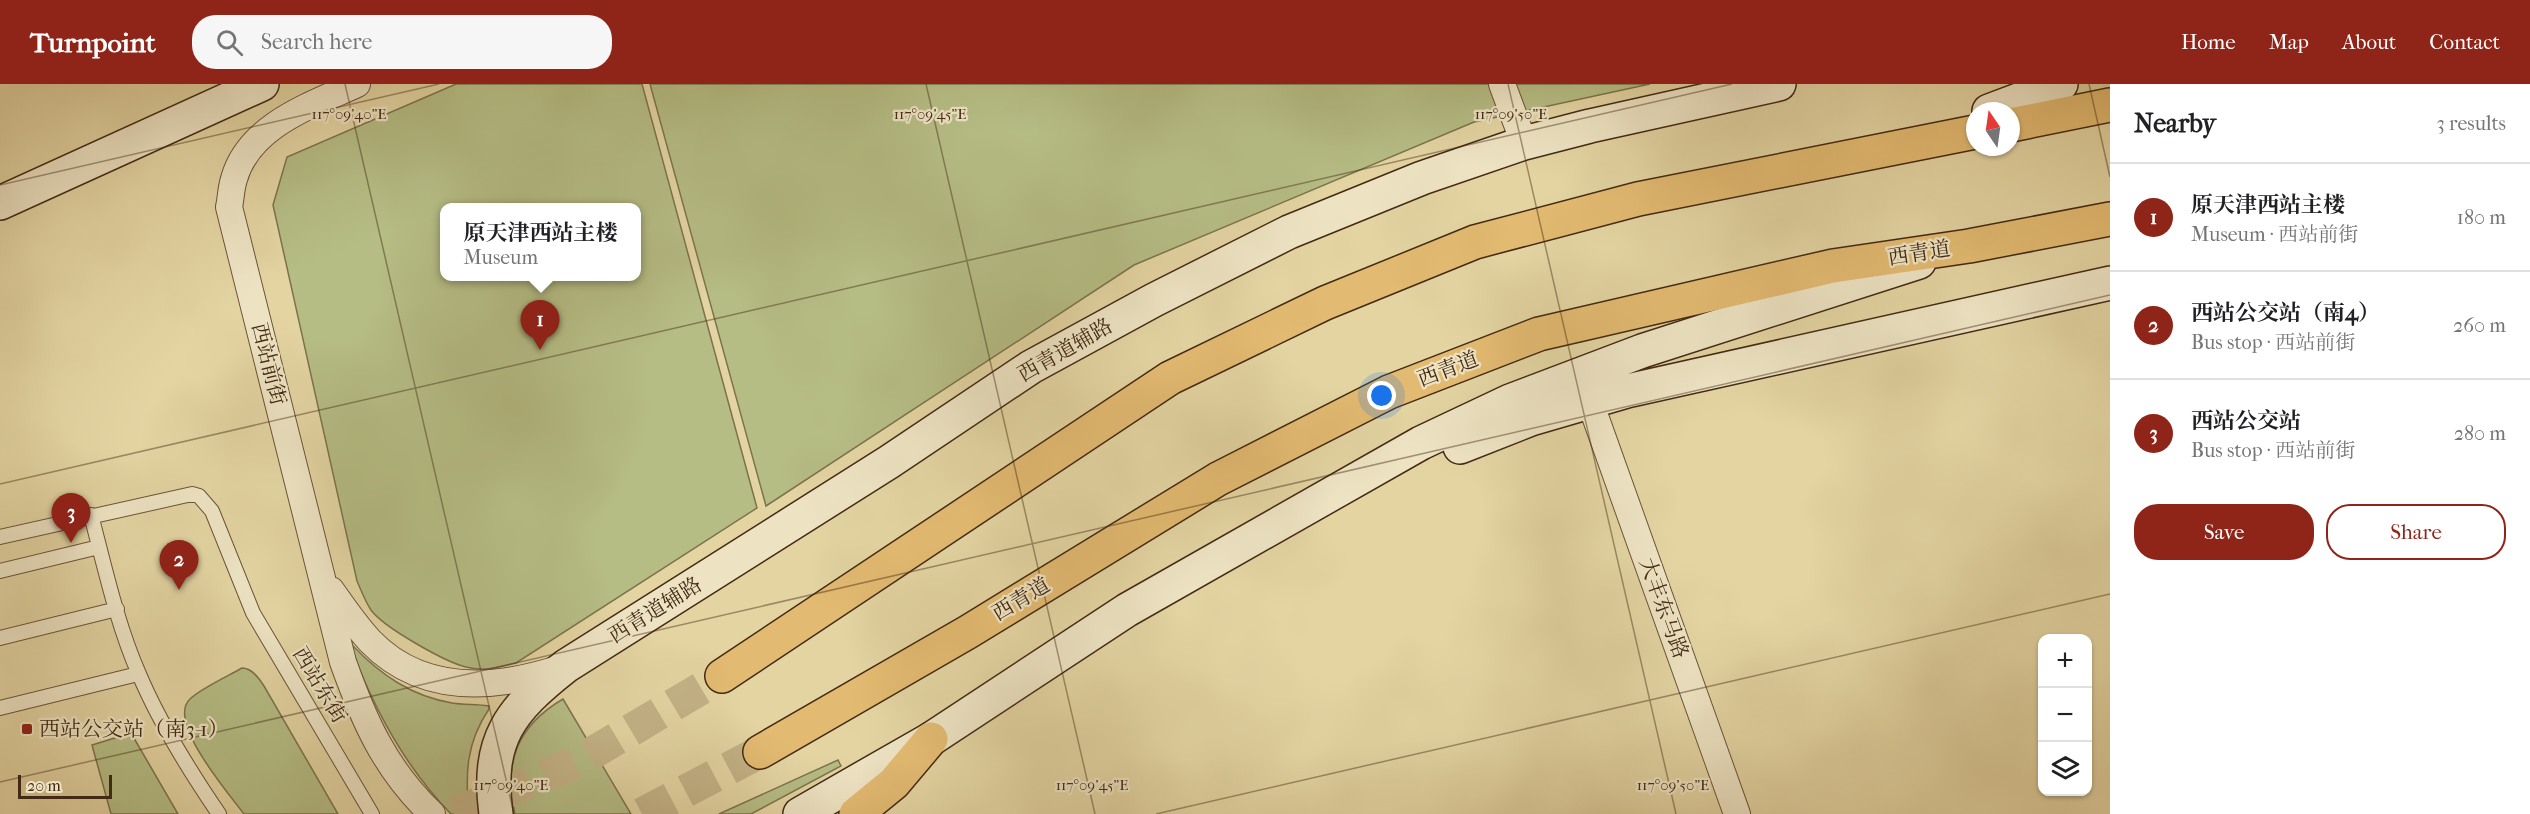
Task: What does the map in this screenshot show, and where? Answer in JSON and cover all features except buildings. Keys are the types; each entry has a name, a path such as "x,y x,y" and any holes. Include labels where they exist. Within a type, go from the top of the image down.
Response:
{"main road":[{"path":"2020,123 2110,105"},
{"path":"722,676 1170,378 1325,303 1474,242 1638,200 1966,134"},
{"name":"西青道","path":"760,752 968,632 1218,479 1389,392 1539,334 1833,266 1969,246 2110,219"},
{"path":"856,814 894,783 931,739"}],"street":[{"path":"0,202 262,84"},
{"name":"西站前街","path":"357,84 293,113 263,133 247,152 234,177 229,207 343,662 374,740 400,780 432,814"},
{"path":"1502,84 1524,143"},
{"name":"西青道辅路","path":"495,814 493,768 499,739 515,713 537,689 566,666 889,462 1031,367 1133,311 1289,232 1422,178 1524,143 1779,84"},
{"path":"2013,102 2061,84"},
{"path":"1888,149 1966,119"},
{"path":"800,814 931,739 1127,610 1421,443 1510,401 1642,351 1969,246"},
{"path":"1323,499 1531,419 1639,388 2110,283"},
{"name":"大丰东马路","path":"1590,402 1737,814"},
{"path":"321,578 371,642 407,669 433,679 456,684 507,683 566,666"}],"lane":[{"name":"西站东街","path":"91,515 192,494 199,496 212,511 253,613 372,814"},
{"path":"0,537 91,515 138,674 173,741 219,814"},
{"path":"0,572 99,547"},
{"path":"0,638 117,609"},
{"path":"0,708 138,674"}],"green space":[{"path":"456,84 642,84 757,508 516,663 485,669 466,667 430,651 401,634 371,610 357,581 273,205 287,157"},
{"path":"650,84 1650,84 1474,122 1134,265 766,506"},
{"path":"353,646 386,675 410,690 437,700 489,706 476,734 469,759 467,786 469,814 451,814 434,796 405,757 370,693 351,648"},
{"path":"242,668 252,672 262,683 338,814 244,814 202,757 186,723 185,709 195,695"},
{"path":"563,699 631,814 515,814 511,778 517,748 534,721"},
{"path":"131,733 178,814 111,814 92,745"},
{"path":"838,760 841,766 751,814 719,814"}],"tunnel":[{"path":"454,814 579,761 722,676"},
{"path":"642,814 760,752"}],"place":[{"name":"原天津西站主楼","path":"540,350"},
{"name":"西站公交站","path":"71,543"},
{"name":"西站公交站（南4）","path":"179,590"},
{"name":"西站公交站（南3-1）","path":"27,729"}]}
